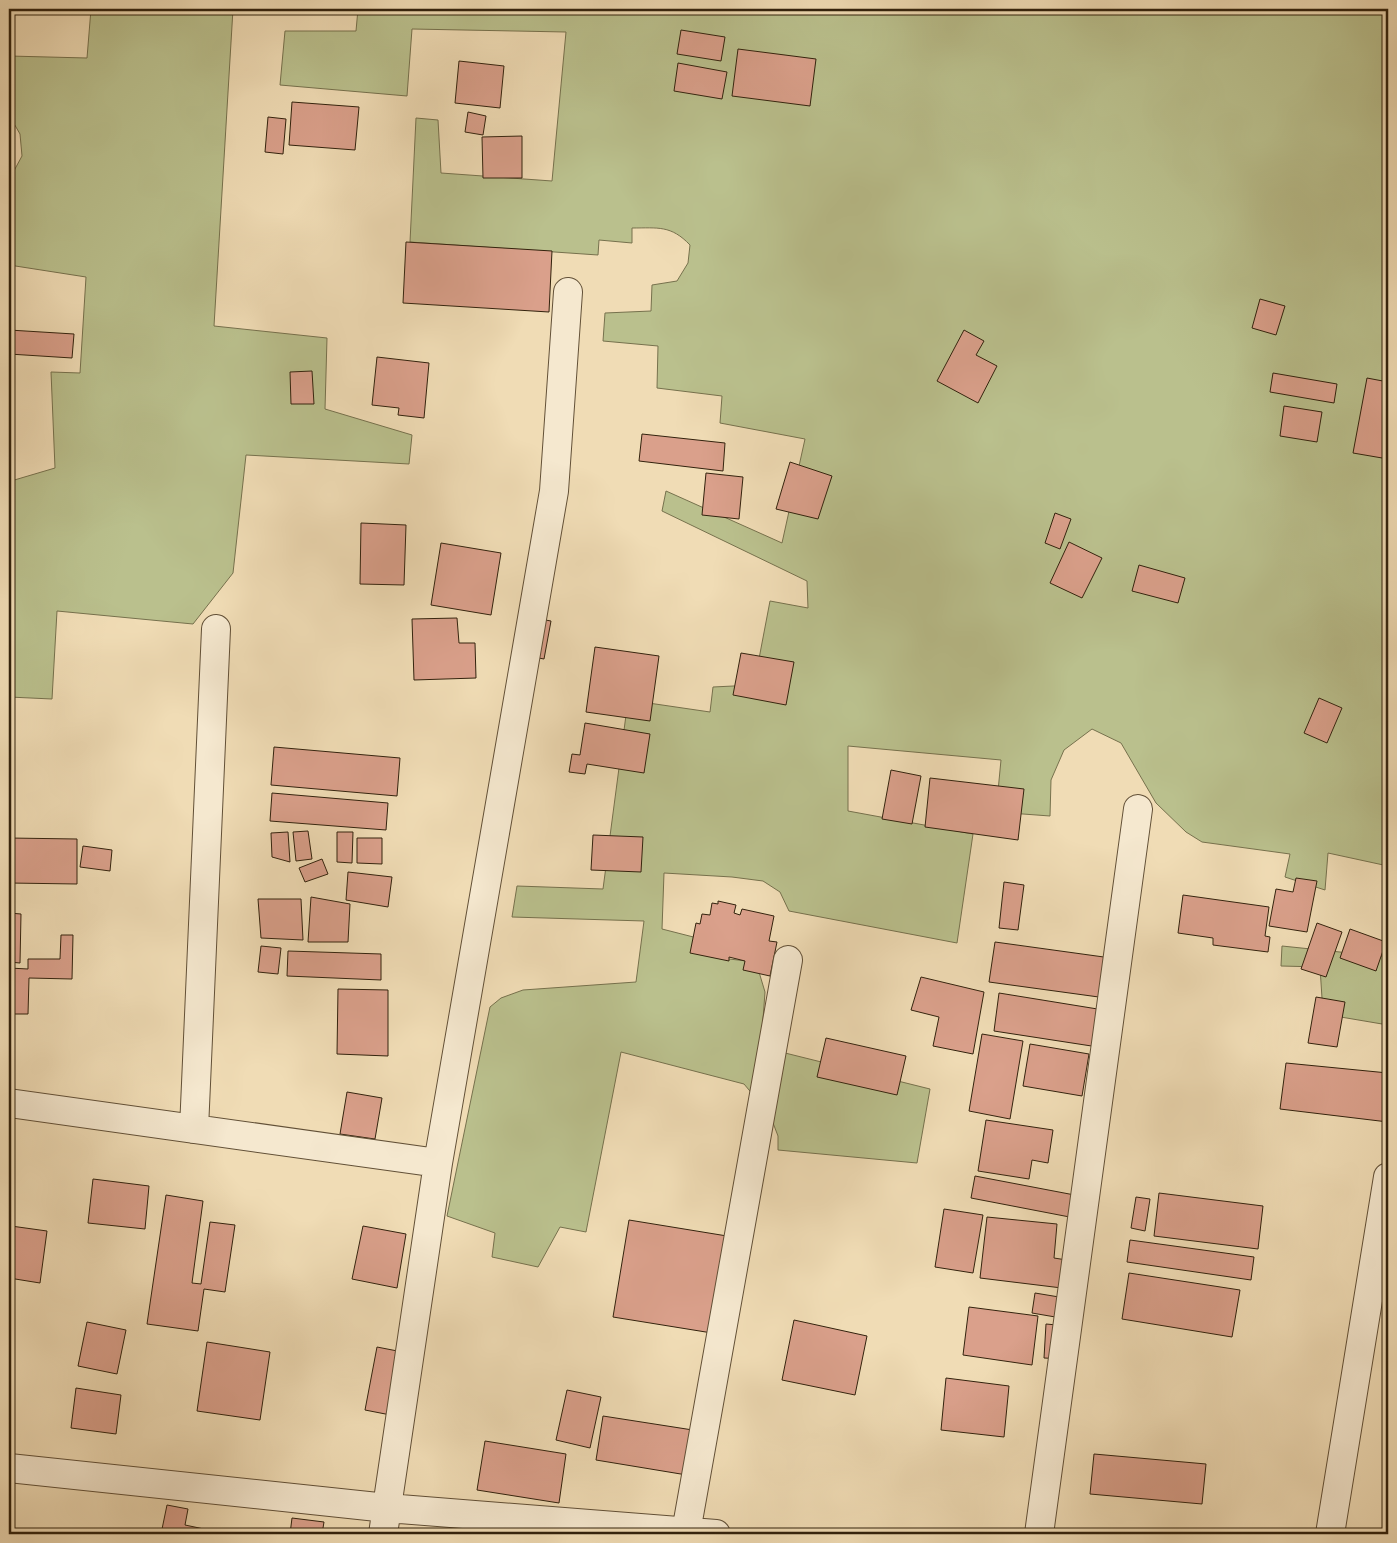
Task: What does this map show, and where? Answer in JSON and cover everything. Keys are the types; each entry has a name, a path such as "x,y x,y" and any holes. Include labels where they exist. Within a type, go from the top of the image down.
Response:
{"street":[{"path":"385,1521 438,1164 554,491 568,292"},
{"path":"194,1129 216,629"},
{"path":"1039,1534 1138,809"},
{"path":"686,1532 788,960"},
{"path":"9,1103 438,1164"},
{"path":"1330,1534 1388,1176"},
{"path":"9,1468 385,1521 716,1534"}],"green space":[{"path":"91,9 233,9 214,326 327,338 325,409 412,435 409,464 246,455 233,573 193,624 57,611 52,699 9,697 9,497 11,481 55,468 51,372 80,373 86,277 9,265 9,180 22,156 20,134 9,115 9,56 87,58"},
{"path":"358,9 1388,9 1388,866 1328,853 1325,890 1285,877 1290,854 1202,842 1186,832 1156,803 1121,743 1092,729 1064,750 1051,780 1050,816 996,812 1001,760 848,746 848,811 973,834 957,943 789,911 780,892 763,881 664,873 662,929 709,941 711,957 756,962 765,992 761,1047 930,1089 917,1163 778,1150 778,1136 770,1115 744,1084 621,1052 586,1232 560,1227 538,1267 492,1257 495,1233 447,1216 490,1007 501,998 523,990 636,982 644,921 512,917 517,886 603,889 628,700 710,712 713,687 754,685 770,601 808,608 807,581 662,511 666,491 782,543 805,439 720,423 722,396 657,388 658,346 603,341 605,313 651,311 652,285 677,281 688,263 690,245 677,234 664,229 632,228 632,243 599,240 598,255 410,242 416,118 438,120 441,173 552,181 566,32 412,29 407,96 280,85 285,31 356,31"},
{"path":"1282,946 1388,957 1388,1025 1323,1014 1320,967 1281,966"}],"building":[{"path":"293,9 345,9 345,14 293,11"},
{"path":"681,30 725,37 721,61 677,54"},
{"path":"738,49 816,59 810,106 732,96"},
{"path":"459,61 504,66 500,108 455,103"},
{"path":"678,63 727,72 722,99 674,91"},
{"path":"292,102 359,107 355,150 289,145"},
{"path":"468,112 486,116 483,135 465,132"},
{"path":"268,117 286,119 283,154 265,152"},
{"path":"522,136 522,178 483,178 482,137"},
{"path":"406,242 552,251 549,312 403,303"},
{"path":"1260,299 1285,306 1276,335 1252,328"},
{"path":"9,330 74,334 72,358 9,354"},
{"path":"964,330 984,341 976,355 997,366 978,403 937,381"},
{"path":"377,357 429,363 424,418 398,415 399,408 372,405"},
{"path":"312,371 314,404 291,404 290,372"},
{"path":"1273,373 1337,384 1334,403 1270,392"},
{"path":"1367,378 1388,382 1388,459 1353,453"},
{"path":"1284,406 1322,412 1317,442 1280,436"},
{"path":"642,434 725,443 723,471 639,461"},
{"path":"790,462 832,476 818,519 776,509"},
{"path":"706,473 743,477 739,519 702,515"},
{"path":"1055,513 1071,519 1060,549 1045,543"},
{"path":"361,523 406,525 404,585 360,584"},
{"path":"1069,542 1102,558 1082,598 1050,583"},
{"path":"441,543 501,553 491,615 431,605"},
{"path":"1139,565 1185,578 1178,603 1132,591"},
{"path":"523,616 551,621 544,659 517,654"},
{"path":"457,618 459,643 475,643 476,678 414,680 412,619"},
{"path":"595,647 659,656 650,721 586,712"},
{"path":"741,653 794,662 786,705 733,695"},
{"path":"1319,698 1342,708 1327,743 1304,733"},
{"path":"585,723 650,734 644,773 587,764 585,774 569,772 572,754 580,755"},
{"path":"274,747 400,758 397,796 271,785"},
{"path":"891,770 921,776 912,824 882,819"},
{"path":"930,778 1024,789 1018,840 925,827"},
{"path":"272,793 388,803 386,830 270,821"},
{"path":"308,831 312,859 296,861 293,832"},
{"path":"288,832 290,862 272,857 271,833"},
{"path":"337,832 353,832 352,863 337,862"},
{"path":"593,835 643,837 641,872 591,870"},
{"path":"9,838 77,839 77,884 9,883"},
{"path":"357,838 382,838 382,864 357,863"},
{"path":"83,846 112,850 110,871 80,867"},
{"path":"322,859 328,874 305,882 299,868"},
{"path":"348,872 392,877 388,907 346,900"},
{"path":"1296,878 1317,881 1307,932 1269,926 1276,889 1293,892"},
{"path":"1004,882 1024,885 1018,930 999,928"},
{"path":"1183,895 1269,907 1265,936 1270,937 1268,952 1213,945 1213,938 1178,933"},
{"path":"311,897 350,904 348,942 308,942"},
{"path":"258,899 301,899 303,940 261,938"},
{"path":"718,901 736,905 734,913 740,915 742,909 774,916 769,941 777,942 770,976 743,970 745,961 729,957 729,961 690,953 696,923 700,924 702,914 710,915 712,903 718,904"},
{"path":"9,913 21,914 20,963 9,962"},
{"path":"1317,923 1342,932 1326,977 1301,969"},
{"path":"1350,929 1386,942 1376,971 1340,958"},
{"path":"61,935 73,935 72,979 29,978 28,1014 9,1014 9,968 28,969 28,959 60,959"},
{"path":"995,942 1111,958 1106,998 989,982"},
{"path":"261,946 281,948 278,974 258,972"},
{"path":"288,951 381,954 381,980 287,976"},
{"path":"921,977 984,992 973,1054 933,1046 939,1017 911,1010"},
{"path":"338,989 388,990 388,1056 337,1054"},
{"path":"999,993 1116,1012 1111,1049 994,1031"},
{"path":"1316,997 1345,1002 1337,1047 1308,1043"},
{"path":"982,1034 1023,1041 1010,1119 969,1111"},
{"path":"826,1038 906,1056 897,1095 817,1077"},
{"path":"1030,1044 1089,1054 1082,1096 1023,1086"},
{"path":"1286,1063 1388,1073 1388,1122 1280,1109"},
{"path":"347,1092 382,1098 375,1139 340,1134"},
{"path":"986,1120 1053,1130 1048,1163 1032,1160 1029,1179 978,1171"},
{"path":"975,1176 1085,1197 1080,1219 971,1198"},
{"path":"93,1179 149,1186 145,1229 88,1223"},
{"path":"1159,1193 1263,1206 1258,1249 1154,1236"},
{"path":"166,1195 203,1201 192,1283 201,1284 210,1222 235,1225 225,1292 204,1289 198,1331 147,1324"},
{"path":"1136,1197 1150,1199 1145,1231 1131,1228"},
{"path":"944,1209 983,1215 973,1273 935,1267"},
{"path":"987,1217 1057,1224 1054,1258 1073,1261 1070,1289 980,1278"},
{"path":"629,1220 727,1236 712,1333 613,1317"},
{"path":"11,1226 47,1231 40,1283 9,1278"},
{"path":"363,1226 406,1234 397,1288 352,1279"},
{"path":"1130,1240 1254,1257 1251,1280 1127,1262"},
{"path":"1129,1273 1240,1290 1232,1337 1122,1319"},
{"path":"1035,1293 1071,1299 1067,1319 1032,1313"},
{"path":"969,1307 1038,1316 1032,1365 963,1355"},
{"path":"794,1320 867,1336 855,1395 782,1380"},
{"path":"87,1322 126,1330 117,1374 78,1366"},
{"path":"1046,1324 1068,1326 1066,1359 1044,1358"},
{"path":"207,1342 270,1352 260,1420 197,1411"},
{"path":"377,1347 423,1356 411,1419 365,1410"},
{"path":"946,1378 1009,1386 1004,1437 941,1430"},
{"path":"76,1388 121,1395 116,1434 71,1428"},
{"path":"567,1390 601,1397 590,1448 556,1440"},
{"path":"603,1416 712,1433 705,1478 596,1460"},
{"path":"485,1441 566,1454 559,1503 477,1490"},
{"path":"1094,1454 1206,1464 1202,1504 1090,1494"},
{"path":"167,1505 188,1509 185,1525 204,1529 203,1534 161,1534"},
{"path":"292,1518 324,1522 322,1534 290,1534"}]}
